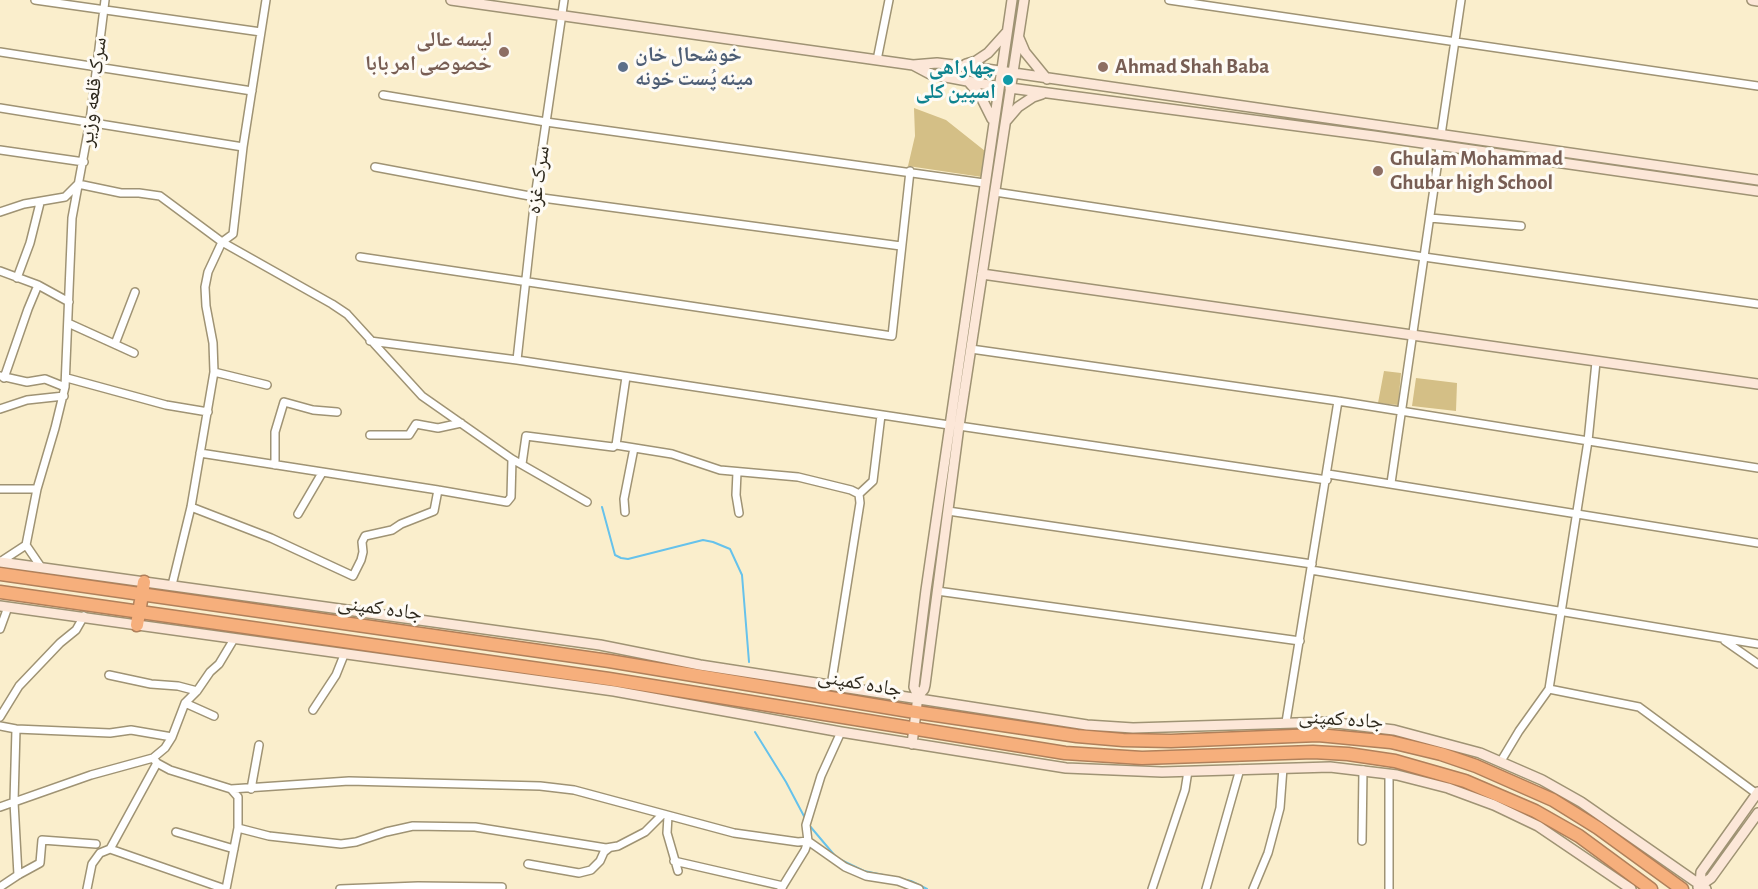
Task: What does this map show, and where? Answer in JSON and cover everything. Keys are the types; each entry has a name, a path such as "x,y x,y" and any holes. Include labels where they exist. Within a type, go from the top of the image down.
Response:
{"highway":[{"name":"جاده کمپنی","path":"0,574 143,588 609,661 917,703 1077,736 1171,741 1318,735 1393,736 1441,754 1478,760 1553,800 1598,828 1682,889"},
{"path":"137,625 143,588"},
{"name":"جاده کمپنی","path":"0,592 139,610 609,679 1065,753 1113,757 1177,757 1313,752 1348,754 1395,761 1465,781 1535,812 1579,836 1651,889"}],"street":[{"path":"35,0 261,32"},
{"name":"سرک قلعه وزیر","path":"26,545 37,489 64,396 67,378 72,218 84,162 105,0"},
{"path":"172,585 191,507 214,372 213,343 205,287 208,272 222,242 233,234 243,147 266,0"},
{"path":"451,0 913,65 937,63 1001,71 1758,180"},
{"name":"سرک غزه","path":"517,360 535,197 564,0"},
{"path":"877,60 889,0"},
{"path":"912,744 917,703 915,678 949,424 1012,0"},
{"path":"917,703 925,685 959,426 1024,0"},
{"path":"1169,0 1456,40 1758,86"},
{"path":"1441,135 1461,0"},
{"path":"1752,0 1758,1"},
{"path":"961,66 976,61 988,53 1008,31"},
{"path":"1019,38 1025,52 1047,79"},
{"path":"0,52 97,65 252,91"},
{"path":"913,65 930,74 999,87 1374,136 1758,191"},
{"path":"968,81 989,110 993,124"},
{"path":"1005,122 1018,107 1034,97 1047,93"},
{"path":"383,95 546,122 984,183"},
{"path":"0,108 243,147"},
{"path":"1374,136 1376,126"},
{"path":"1519,157 1520,146"},
{"path":"1391,483 1440,147"},
{"path":"0,150 84,162"},
{"path":"375,167 535,197 901,246"},
{"path":"360,257 892,336 910,171"},
{"path":"0,212 24,204 65,197 78,184 121,193 160,196 222,242 347,314 422,396 512,459 587,502"},
{"path":"995,192 1424,257 1758,304"},
{"path":"17,278 30,243 40,202"},
{"path":"1430,218 1521,226"},
{"path":"0,271 38,285 69,302"},
{"path":"982,274 1758,384"},
{"path":"38,285 2,377 27,382 45,379 65,387"},
{"path":"115,344 135,292"},
{"path":"68,323 134,353"},
{"path":"370,341 517,360 949,424"},
{"path":"971,349 1338,401 1758,468"},
{"path":"1501,761 1549,689 1588,441 1596,362"},
{"path":"957,367 968,369"},
{"path":"214,372 267,385"},
{"path":"616,446 626,377"},
{"path":"67,378 166,405 207,411"},
{"path":"0,409 27,400 64,396"},
{"path":"1286,722 1338,401"},
{"path":"275,465 275,432 284,402 313,410 337,412"},
{"path":"859,494 873,482 881,415"},
{"path":"370,435 410,435 416,424 438,428 461,423"},
{"path":"959,426 1327,477 1391,483 1758,543"},
{"path":"522,464 526,436 672,454 702,465 737,472 798,477 859,494"},
{"path":"625,512 624,499 634,448"},
{"path":"200,453 507,502 511,497 512,459"},
{"path":"737,472 736,495 739,513"},
{"path":"298,514 322,473"},
{"path":"941,487 951,488"},
{"path":"0,489 37,489"},
{"path":"191,507 271,538 352,576 361,560 362,542 365,536 392,530 400,524 434,511 438,490"},
{"path":"831,686 860,503 859,494"},
{"path":"948,511 1312,567 1758,645"},
{"path":"0,562 26,545 41,567"},
{"path":"0,562 41,567 143,588 172,585 600,645 699,665 831,686 917,703 1087,725 1133,728 1328,722 1393,736"},
{"path":"937,591 1300,641"},
{"path":"0,629 4,607 84,616 614,692 912,744 1066,768 1188,771 1330,767 1389,774 1448,788 1494,805 1538,826 1630,889"},
{"path":"0,717 19,686 76,630 84,616"},
{"path":"110,849 155,761 172,737 185,703 198,691 210,672 219,664 234,639"},
{"path":"1723,639 1758,664"},
{"path":"313,710 336,675 344,655"},
{"path":"109,675 198,691"},
{"path":"1549,689 1639,707 1757,793 1701,872 1701,888"},
{"path":"185,703 214,716"},
{"path":"0,726 16,729 110,733 131,730 172,737"},
{"path":"16,729 14,801 18,874"},
{"path":"674,861 782,887 805,850 808,841 808,822 821,776 841,732"},
{"path":"251,789 259,745"},
{"path":"1478,760 1501,761 1581,802 1701,888"},
{"path":"0,807 91,775 155,761 197,779 231,789 349,781 540,786 574,790 734,833 798,842 808,841 845,867 866,876 898,881 919,889"},
{"path":"1253,889 1268,853 1280,808 1283,768"},
{"path":"1206,889 1240,769"},
{"path":"1362,841 1363,770"},
{"path":"1152,889 1185,790 1188,771"},
{"path":"1389,774 1389,889"},
{"path":"87,889 92,864 100,853 110,849 225,889 238,828 238,797 231,789"},
{"path":"1701,888 1711,878 1758,813"},
{"path":"238,828 270,836 341,844 413,826 475,827 606,848 618,846 645,832 665,815"},
{"path":"665,815 667,833 678,871"},
{"path":"176,832 234,849"},
{"path":"0,887 18,874 40,863 42,840 96,844"},
{"path":"528,864 579,873 591,870 600,861 604,852 612,847"},
{"path":"340,889 502,887"}],"shaded area":[{"path":"914,108 946,120 985,151 982,177 908,166 915,136"},
{"path":"1384,371 1401,373 1398,405 1378,403"},
{"path":"1416,378 1457,383 1456,411 1412,406"}],"waterway":[{"path":"602,507 615,555 621,558 628,559 703,540 730,549 742,575 749,662"},
{"path":"755,732 806,820"},
{"path":"809,825 836,857"},
{"path":"841,860 864,871 883,875"},
{"path":"901,879 927,889"}],"place":[{"name":"لیسه عالی خصوصی امر بابا","path":"504,52"},
{"name":"خوشحال خان مینه پُست خونه","path":"623,67"},
{"name":"Ahmad Shah Baba","path":"1103,67"},
{"name":"چهاراهی اسپین کلی","path":"1008,80"},
{"name":"Ghulam Mohammad Ghubar high School","path":"1378,171"}]}
